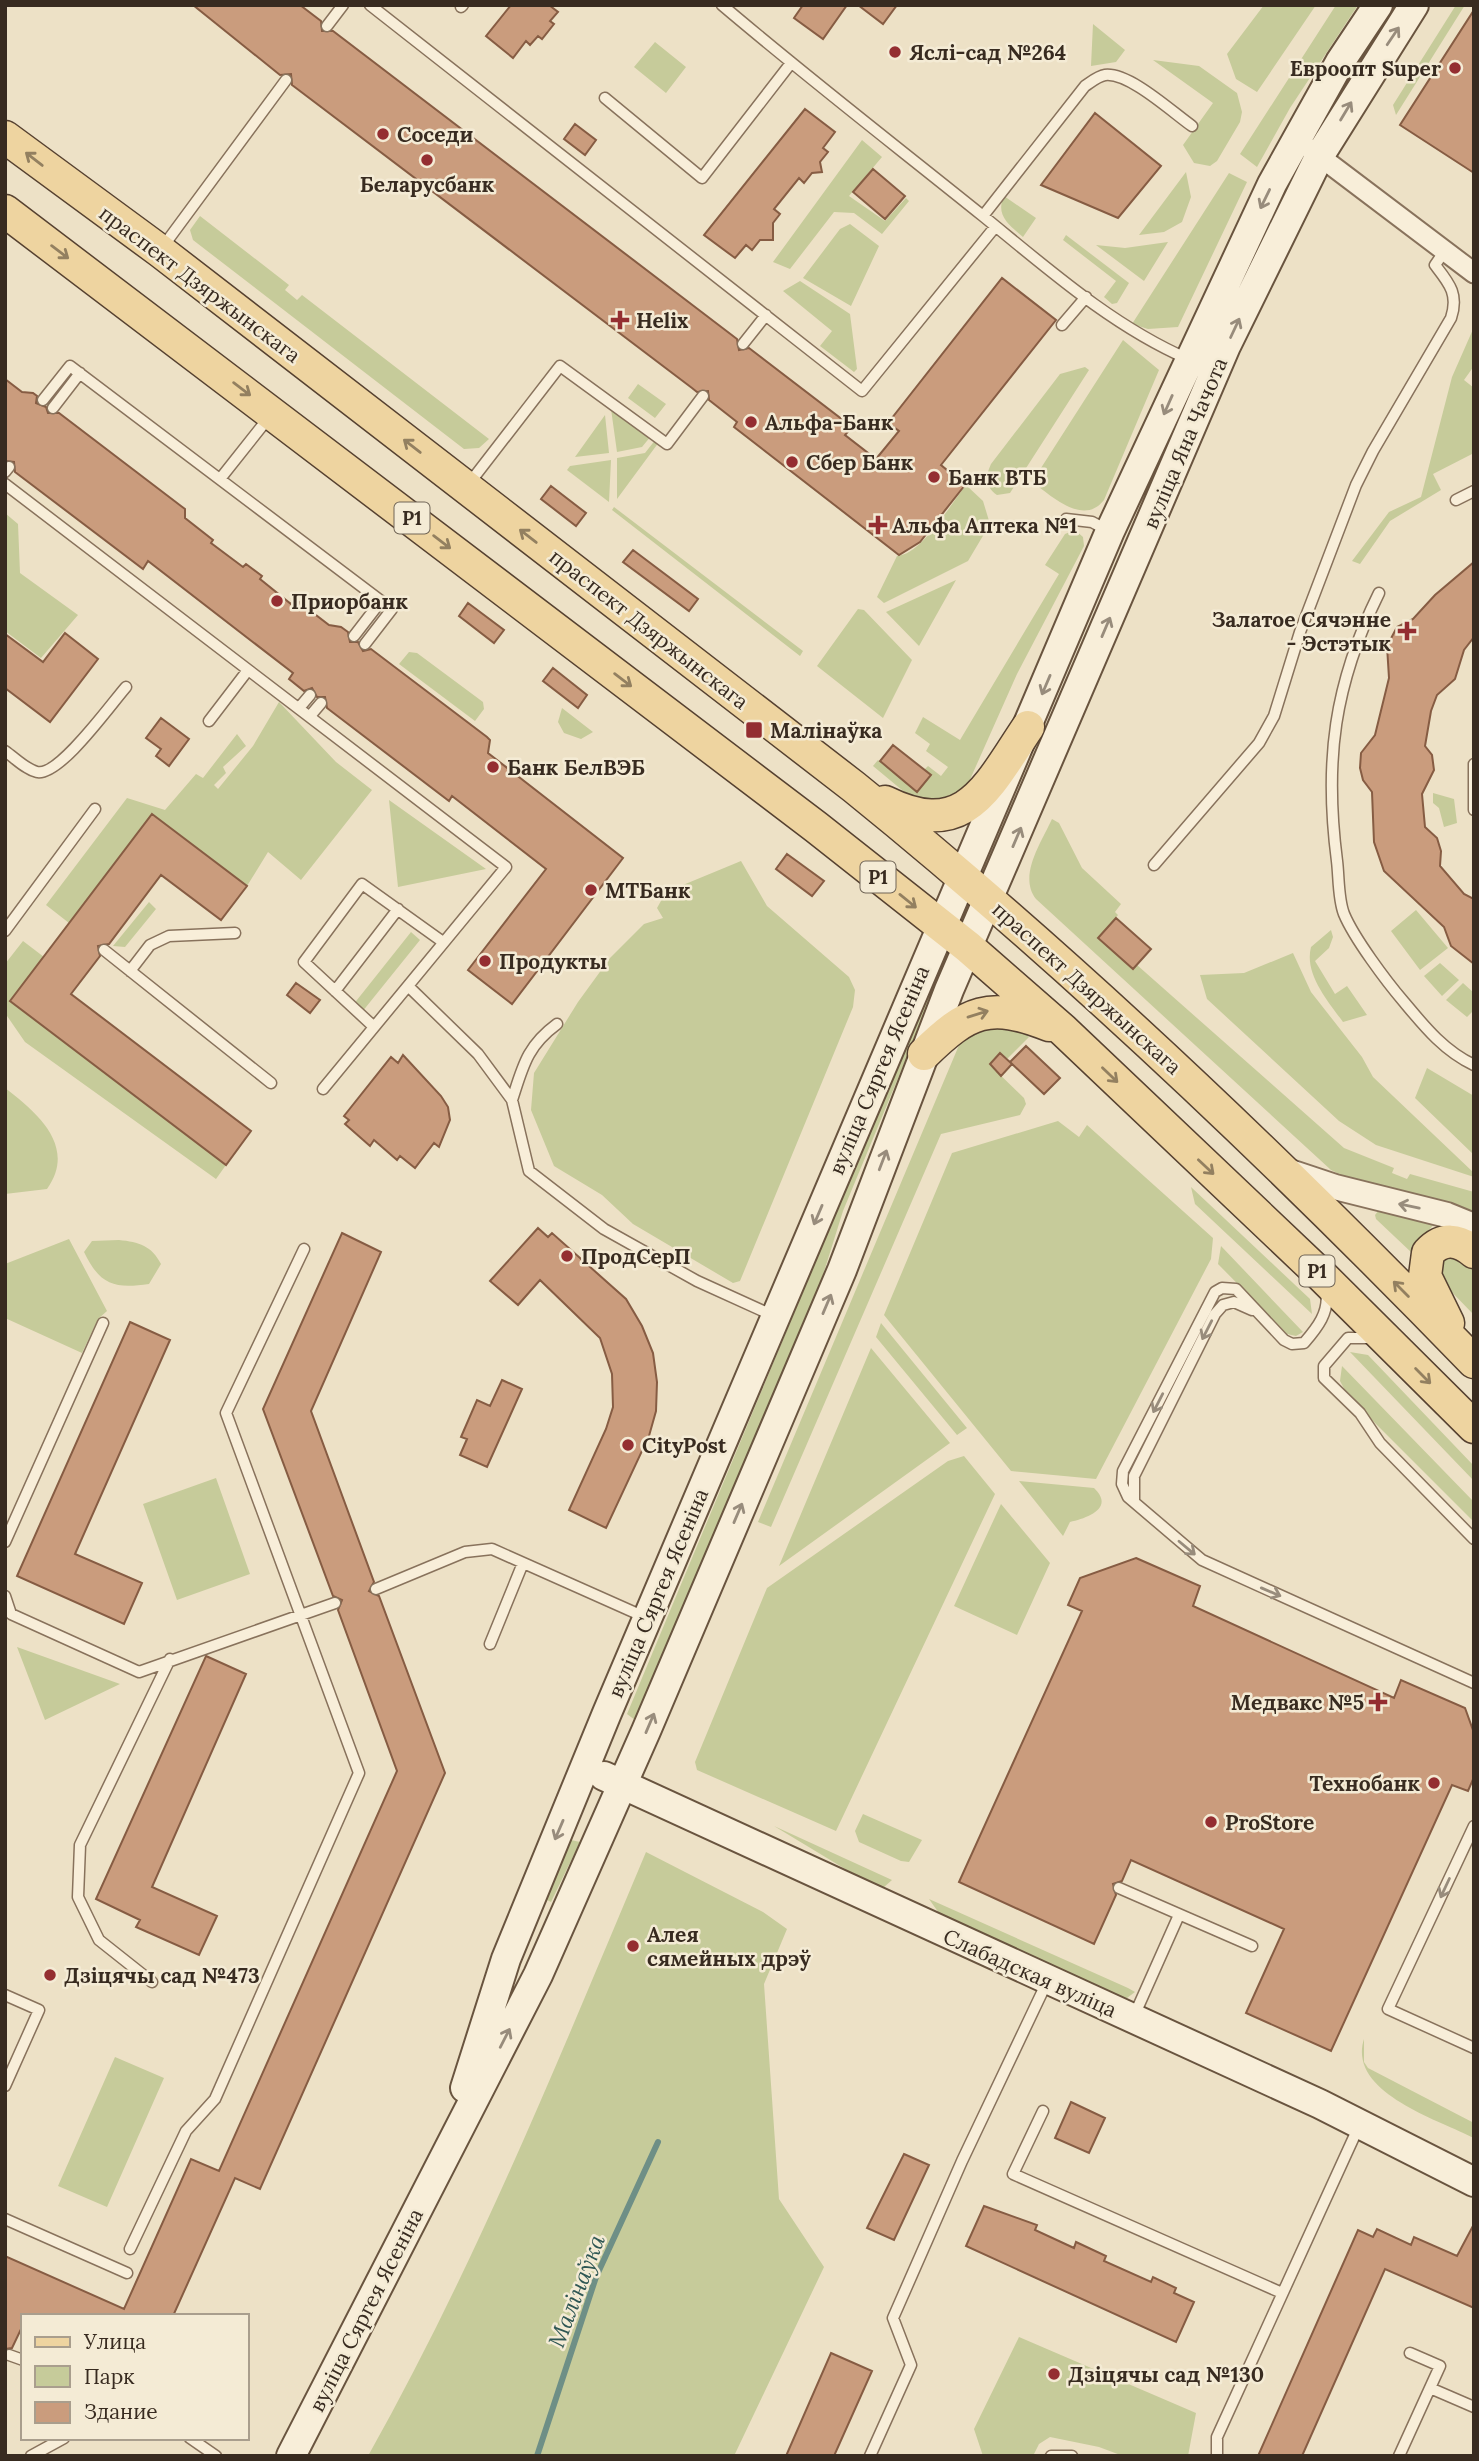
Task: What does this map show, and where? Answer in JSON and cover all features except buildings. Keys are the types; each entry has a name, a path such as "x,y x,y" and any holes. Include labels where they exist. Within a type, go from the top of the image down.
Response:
{"main road":[{"name":"вуліца Яна Чачота","path":"962,874 1028,727 1110,531 1188,359 1296,138 1378,5"},
{"name":"вуліца Яна Чачота","path":"990,900 1226,346 1320,155 1414,5"},
{"name":"праспект Дзяржынскага","path":"5,137 160,251 854,787 962,874 1211,1101 1470,1358"},
{"name":"Р1","path":"5,211 817,827 968,947 1063,1030 1320,1274 1474,1427"},
{"path":"854,787 909,814 925,817 966,808 984,792 1028,727"},
{"name":"вуліца Сяргея Ясеніна","path":"440,2164 506,1959 647,1618 962,874"},
{"name":"вуліца Сяргея Ясеніна","path":"291,2456 538,1975 842,1270 924,1054 990,900"},
{"path":"924,1054 952,1027 989,1011 1019,1014 1063,1030"},
{"path":"1470,1358 1432,1295 1425,1276 1429,1253 1442,1241 1451,1240 1474,1252"},
{"name":"Слабадская вуліца","path":"585,1768 1047,1982 1361,2123 1474,2182"}],"street":[{"path":"1296,138 1474,273"},
{"path":"1279,1168 1335,1187 1447,1215 1474,1226"}],"lane":[{"path":"327,26 343,5"},
{"path":"370,5 862,391 995,227"},
{"path":"722,5 995,227 1154,344 1188,359"},
{"path":"605,99 702,178 791,63"},
{"path":"983,216 1086,86 1096,78 1106,75 1133,83 1192,126"},
{"path":"160,251 286,80"},
{"path":"1154,865 1259,743 1274,716 1300,632 1356,485 1386,428 1451,318 1455,303 1453,289 1435,265 1444,252"},
{"path":"1062,325 1086,296"},
{"path":"743,344 766,315"},
{"path":"43,400 70,366 381,600 392,609 365,644"},
{"path":"466,488 561,366 667,444 703,396"},
{"path":"53,408 80,373"},
{"path":"220,479 273,412"},
{"path":"5,484 506,867 323,1089"},
{"path":"1456,500 1474,491"},
{"path":"1066,519 1092,522 1110,531"},
{"path":"1379,593 1357,637 1340,693 1334,736 1331,787 1333,833 1344,913 1386,980 1413,1012 1444,1047 1474,1065"},
{"path":"354,636 381,600"},
{"path":"209,722 248,670"},
{"path":"5,751 39,772 50,770 74,749 126,687"},
{"path":"299,708 310,695"},
{"path":"310,716 321,703"},
{"path":"1474,764 1474,810"},
{"path":"5,931 95,809"},
{"path":"373,1026 304,961 362,884 443,942"},
{"path":"335,991 398,909"},
{"path":"130,971 150,945 169,936 235,933"},
{"path":"104,950 271,1083"},
{"path":"408,986 478,1054 512,1100 529,1171 604,1229 705,1286 775,1317"},
{"path":"512,1100 529,1052 539,1037 557,1024"},
{"path":"131,2249 186,2132 215,2099 359,1773 226,1413 304,1249"},
{"path":"1320,1274 1327,1295 1326,1311 1304,1343 1292,1344 1284,1340 1236,1289 1222,1288 1215,1292 1123,1471 1122,1484 1133,1502 1202,1560 1474,1683"},
{"path":"1133,1502 1134,1476 1215,1314 1223,1305 1234,1302 1258,1314"},
{"path":"5,1542 103,1323"},
{"path":"1390,1342 1365,1336 1348,1338 1324,1366 1323,1373 1329,1386 1360,1413 1380,1443 1474,1539"},
{"path":"376,1589 477,1549 492,1549 647,1618"},
{"path":"490,1644 523,1563"},
{"path":"5,1596 11,1614 139,1672 335,1603"},
{"path":"152,1982 99,1940 78,1897 80,1845 170,1659"},
{"path":"1474,1826 1388,2009 1474,2049"},
{"path":"1119,1888 1252,1946"},
{"path":"1133,2020 1180,1915"},
{"path":"870,2456 911,2365 893,2318 1047,1982"},
{"path":"5,1995 39,2010 5,2087"},
{"path":"1043,2111 1013,2174 1283,2293"},
{"path":"1217,2456 1217,2437 1361,2123"},
{"path":"5,2219 127,2273"},
{"path":"1399,2456 1440,2365 1410,2353"},
{"path":"9,2355 21,2359"},
{"path":"1430,2388 1474,2407"},
{"path":"31,2456 60,2440"},
{"path":"193,2440 216,2456"},
{"path":"1051,2456 1072,2456"}],"green space":[{"path":"1264,5 1316,5 1257,92 1236,79 1227,54"},
{"path":"1336,5 1358,5 1290,108 1257,167 1240,154"},
{"path":"1456,5 1465,5 1396,115 1393,105"},
{"path":"1093,24 1125,50 1116,62 1091,66"},
{"path":"655,42 686,67 666,93 634,67"},
{"path":"1153,60 1199,66 1237,93 1242,112 1240,122 1217,161 1210,166 1194,163 1183,145 1213,103"},
{"path":"862,140 882,157 849,196 885,221 906,198 909,201 882,234 854,213 834,212 790,269 773,262"},
{"path":"1186,172 1191,197 1182,222 1164,232 1139,235"},
{"path":"1229,173 1247,182 1178,327 1148,329 1132,324"},
{"path":"1004,196 1036,218 1023,237 1008,224 1002,214"},
{"path":"200,216 289,285 285,290 297,300 302,295 489,439 479,448 464,449 193,240 190,230"},
{"path":"850,224 879,246 851,306 803,278 840,229"},
{"path":"1066,235 1129,283 1117,303 1112,304 1104,297 1116,281 1063,240"},
{"path":"1168,242 1144,281 1096,245 1125,248"},
{"path":"800,281 850,314 857,369 854,372 820,346 832,331 783,291"},
{"path":"1474,327 1474,366 1464,380 1474,388 1474,453 1433,474 1441,490 1390,521 1360,564 1352,561 1389,512 1421,497 1452,377"},
{"path":"1123,340 1159,370 1104,500 1096,508 1077,510 1058,501 1032,482"},
{"path":"1085,367 1089,370 1010,493 997,495 987,481 991,464 1060,374"},
{"path":"638,384 666,404 655,418 628,398"},
{"path":"611,409 651,436 642,447 617,452"},
{"path":"605,415 609,453 575,457"},
{"path":"656,439 659,442 617,499 617,458 645,453"},
{"path":"611,460 609,502 567,470 570,466"},
{"path":"966,485 983,501 990,524 968,561 884,603 877,597 897,556 916,547 925,538"},
{"path":"614,507 803,651 800,656 612,510"},
{"path":"5,513 18,524 20,573 78,615 41,658 5,631"},
{"path":"1075,530 1083,537 1084,546 1017,674 968,784 948,802 914,800 873,766 878,760 917,791 931,776 924,770 928,766 941,776 948,767 926,751 930,744 915,733 923,717 960,740 1059,574 1045,565 1065,534"},
{"path":"956,580 919,646 886,612"},
{"path":"858,609 864,610 912,660 883,718 817,666"},
{"path":"409,652 417,653 483,702 484,709 475,721 399,664"},
{"path":"279,702 336,762 372,790 301,880 268,852 247,886 152,814 69,923 46,905 127,798 165,810 196,774 203,778 237,734 246,746 223,767 226,773 214,785 218,789 253,746"},
{"path":"562,708 593,732 581,739 564,733 558,722"},
{"path":"1433,793 1454,799 1457,823 1444,827 1439,808 1433,803"},
{"path":"389,800 486,869 398,887"},
{"path":"1052,819 1059,823 1082,868 1121,904 1115,912 1118,915 1099,938 1133,969 1137,965 1344,1148 1394,1168 1392,1173 1407,1179 1410,1174 1474,1192 1474,1216 1349,1179 1331,1170 1036,899 1031,890 1030,870"},
{"path":"741,861 767,906 849,977 855,990 853,1007 740,1281 733,1283 633,1224 602,1195 554,1166 531,1110 534,1073 578,1002 610,958 644,924 663,918 657,908 666,892"},
{"path":"149,902 156,909 125,947 113,946"},
{"path":"1416,910 1448,948 1420,970 1391,931"},
{"path":"1331,930 1333,937 1329,948 1315,961 1335,994 1347,986 1367,1015 1343,1022 1324,996 1311,967 1311,947"},
{"path":"411,932 420,940 362,1012 353,1005"},
{"path":"23,941 44,957 10,1001 226,1165 216,1179 25,1042 5,1013 5,964"},
{"path":"1293,953 1311,992 1362,1057 1373,1077 1474,1173 1474,1177 1376,1145 1339,1121 1207,999 1200,975 1244,973"},
{"path":"1440,963 1459,980 1442,996 1424,976"},
{"path":"937,970 942,972 843,1211 822,1278 635,1720 627,1714"},
{"path":"1463,983 1474,993 1474,1010 1467,1017 1446,1000"},
{"path":"1012,1023 1029,1037 1007,1059 1000,1053 990,1065 1024,1098 1026,1104 1020,1115 941,1134 771,1527 758,1522 962,1038 969,1029"},
{"path":"1427,1068 1474,1096 1474,1155 1415,1098"},
{"path":"5,1088 41,1120 56,1145 58,1159 55,1174 47,1189 5,1194"},
{"path":"1058,1121 1079,1137 1087,1125 1213,1238 1211,1259 1096,1479 1011,1471 884,1315 952,1153"},
{"path":"1191,1187 1310,1299 1312,1314 1195,1204"},
{"path":"1379,1210 1433,1225 1412,1253 1376,1219 1375,1215"},
{"path":"69,1239 107,1311 98,1319 82,1353 5,1318 5,1264"},
{"path":"119,1240 144,1246 157,1258 161,1264 149,1284 117,1285 96,1272 84,1252 92,1241"},
{"path":"1221,1246 1303,1332 1296,1336 1287,1334 1218,1264"},
{"path":"1439,1249 1474,1266 1474,1315 1442,1282"},
{"path":"881,1323 967,1428 957,1435 876,1337"},
{"path":"871,1348 950,1443 779,1566"},
{"path":"1350,1352 1368,1355 1474,1466 1474,1481"},
{"path":"1342,1366 1474,1502 1474,1522 1348,1396 1340,1381"},
{"path":"964,1456 995,1494 836,1831 697,1770 695,1762 767,1588 948,1461"},
{"path":"216,1478 250,1574 177,1600 143,1504"},
{"path":"1019,1481 1094,1488 1102,1501 1097,1511 1091,1515 1070,1522 1063,1536"},
{"path":"1001,1504 1050,1563 1017,1635 954,1606"},
{"path":"17,1647 120,1684 45,1720"},
{"path":"863,1814 922,1840 909,1862 859,1842 855,1831"},
{"path":"774,1826 892,1880 883,1888 860,1878"},
{"path":"571,1840 580,1842 551,1902 545,1899"},
{"path":"646,1852 763,1912 787,1929 764,1984 779,2199 824,2267 734,2456 368,2456 408,2383 516,2158"},
{"path":"929,1899 1135,1992 1123,2001 941,1916"},
{"path":"115,2057 164,2078 107,2207 58,2186"},
{"path":"1364,2062 1368,2068 1474,2123 1474,2138 1399,2101 1382,2089 1369,2074"},
{"name":"Дзіцячы сад №130","path":"1019,2337 1196,2413 1188,2456 1123,2456 1099,2447 1050,2437 1039,2444 1033,2456 983,2456 974,2429"}],"waterway":[{"name":"Малінаўка","path":"537,2456 596,2277 658,2142"}],"place":[{"name":"Яслі-сад №264","path":"895,52"},
{"name":"Евроопт Super","path":"1455,68"},
{"name":"Соседи","path":"383,134"},
{"name":"Беларусбанк","path":"427,160"},
{"name":"Helix","path":"620,320"},
{"name":"Альфа-Банк","path":"751,422"},
{"name":"Сбер Банк","path":"792,462"},
{"name":"Банк ВТБ","path":"934,477"},
{"name":"Альфа Аптека №1","path":"878,525"},
{"name":"Приорбанк","path":"277,601"},
{"name":"Залатое Сячэнне - Эстэтык","path":"1407,631"},
{"name":"Малінаўка","path":"754,730"},
{"name":"Банк БелВЭБ","path":"493,767"},
{"name":"МТБанк","path":"591,890"},
{"name":"Продукты","path":"485,961"},
{"name":"ПродСерП","path":"567,1256"},
{"name":"CityPost","path":"628,1445"},
{"name":"Медвакс №5","path":"1378,1702"},
{"name":"Технобанк","path":"1434,1783"},
{"name":"ProStore","path":"1211,1822"},
{"name":"Алея сямейных дрэў","path":"633,1946"},
{"name":"Дзіцячы сад №473","path":"50,1975"},
{"name":"Дзіцячы сад №130","path":"1054,2374"}]}
